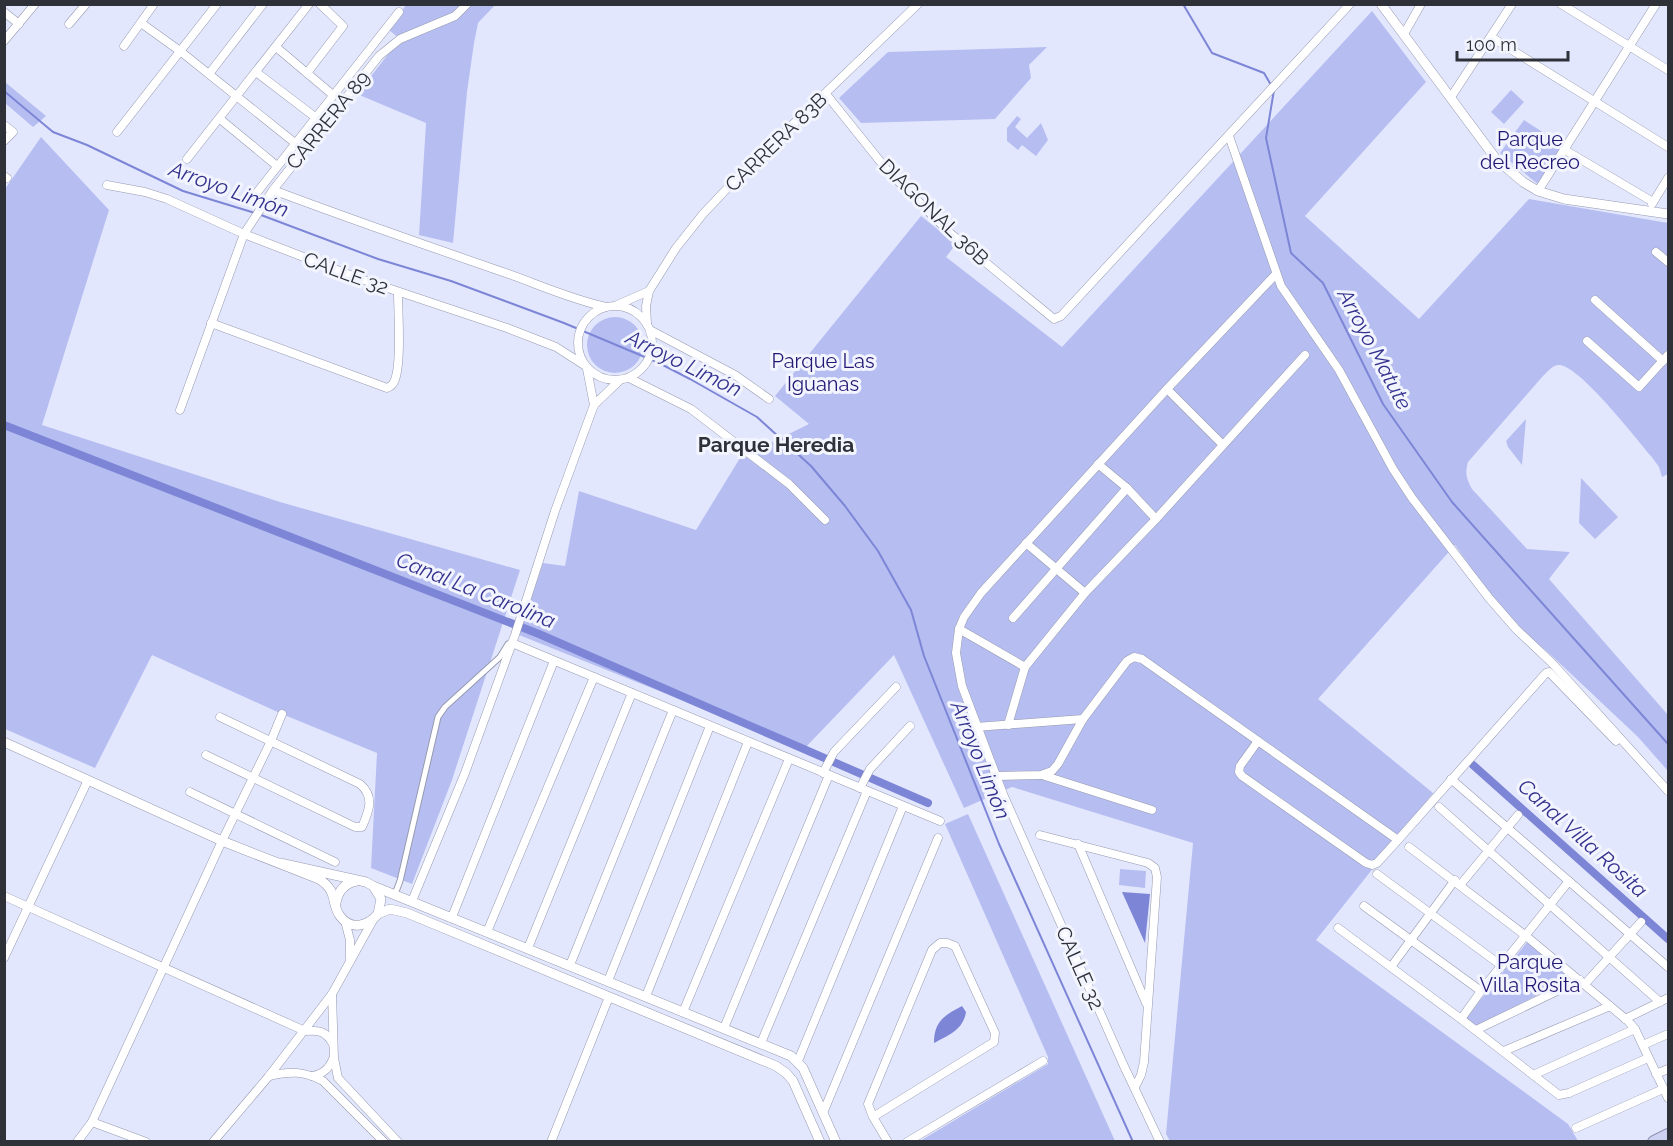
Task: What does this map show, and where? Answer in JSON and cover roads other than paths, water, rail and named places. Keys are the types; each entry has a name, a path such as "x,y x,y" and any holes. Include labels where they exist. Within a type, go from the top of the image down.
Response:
{"highway":[{"path":"1654,1142 1668,1135"}],"street":[{"path":"4,41 35,4"},
{"path":"69,24 86,4"},
{"path":"124,46 154,4"},
{"path":"117,132 218,4"},
{"path":"209,74 263,4"},
{"path":"187,159 309,4"},
{"path":"307,73 343,26 320,4"},
{"name":"CARRERA 89","path":"180,410 246,232 270,193 379,56 400,39 455,16 467,4"},
{"name":"CARRERA 83B","path":"648,327 646,306 649,291 676,248 711,205 918,4"},
{"path":"1350,4 1229,136 1276,274 1281,285 1339,370 1393,469 1412,498 1516,629 1541,651 1668,791"},
{"path":"1381,4 1496,159 1523,182 1564,199 1668,214"},
{"path":"1404,34 1421,4"},
{"path":"1451,97 1512,4"},
{"path":"1561,4 1668,70"},
{"path":"1538,190 1656,4"},
{"path":"4,12 19,24"},
{"path":"251,200 399,12"},
{"path":"141,23 180,51 295,143"},
{"path":"1491,37 1668,147"},
{"path":"276,47 333,94"},
{"path":"256,72 315,117"},
{"name":"DIAGONAL 36B","path":"826,94 887,170 942,225 1054,319 1061,316 1229,136"},
{"path":"220,119 278,166"},
{"path":"4,125 13,132 4,141"},
{"path":"1565,150 1653,202"},
{"path":"1647,211 1668,178"},
{"name":"CALLE 32","path":"107,185 145,192 398,292 507,328 556,347 585,367"},
{"path":"270,193 588,303 606,307"},
{"path":"1656,252 1668,262"},
{"path":"1025,667 959,629 964,617 981,593 1026,543 1276,274"},
{"path":"594,405 585,367 577,348 577,339 582,325 595,311 615,306 649,291"},
{"path":"211,323 387,388 393,385 395,380 398,292"},
{"path":"1587,341 1639,387 1666,358 1595,300"},
{"path":"615,306 633,311 648,327 735,375 769,399"},
{"path":"585,367 602,379 629,378 644,367 651,351 652,342 648,327"},
{"path":"1008,725 1025,667 1085,593 1156,519 1305,354"},
{"path":"629,378 691,409 789,484 825,520"},
{"path":"412,901 465,773 594,405 620,380"},
{"path":"1167,389 1223,445"},
{"path":"1098,464 1127,488 1156,519"},
{"path":"1012,618 1127,488"},
{"path":"1026,543 1085,593"},
{"name":"CALLE 32","path":"959,629 956,653 962,686 976,727 1003,794 1160,1142"},
{"path":"513,639 554,661 940,821"},
{"path":"395,894 438,717 445,707 500,657 513,639"},
{"path":"996,776 1041,775 1052,771 1083,719 1127,661 1134,657 1142,659 1398,840"},
{"path":"452,917 554,661"},
{"path":"1257,741 1240,766 1239,772 1242,776 1372,865 1398,840 1545,673 1549,672 1617,742 1626,745"},
{"path":"487,932 594,677"},
{"path":"724,1028 834,752 896,687"},
{"path":"528,948 632,693"},
{"path":"570,965 673,710"},
{"path":"77,1142 92,1122 282,714"},
{"path":"206,755 355,827 362,827 367,815 370,797 368,790 360,784 220,717"},
{"path":"976,727 1083,719"},
{"path":"608,981 710,726"},
{"path":"761,1043 864,789 865,778 870,769 910,726"},
{"path":"4,741 222,841 280,863 326,884 340,916 345,921 359,925 386,909 400,910 776,1066 793,1082 820,1142"},
{"path":"646,996 748,742"},
{"path":"683,1012 789,759"},
{"path":"1041,775 1152,810"},
{"path":"1451,778 1668,967"},
{"path":"4,958 88,780"},
{"path":"190,792 335,862"},
{"path":"798,1061 903,806"},
{"path":"1439,807 1660,1002"},
{"path":"1391,967 1430,914 1488,851 1518,814"},
{"path":"1040,835 1148,863 1155,867 1157,877 1144,1062 1135,1088"},
{"path":"824,1113 938,838"},
{"path":"1078,844 1147,1006"},
{"path":"1409,847 1458,882 1526,936 1625,1019 1635,1029 1668,1098"},
{"path":"280,863 359,881 395,894 791,1056 803,1068 836,1142"},
{"path":"1377,874 1502,966"},
{"path":"336,903 341,890 352,882 359,881"},
{"path":"1461,1019 1569,881"},
{"path":"213,1142 269,1076 332,994 376,917 381,899 373,886"},
{"path":"4,896 305,1031 321,1031 330,1038 333,1044"},
{"path":"1364,906 1481,991"},
{"path":"345,921 350,940 350,959"},
{"path":"1476,1030 1582,982 1609,958 1641,922"},
{"path":"1338,928 1476,1030 1559,1095 1564,1095 1648,1058"},
{"path":"873,1116 994,1042 995,1033 953,944 940,943 932,950 868,1104 873,1116 888,1142"},
{"path":"332,994 333,1044 338,1078 398,1142"},
{"path":"551,1142 609,997"},
{"path":"1625,1019 1668,998"},
{"path":"1504,1052 1610,1006"},
{"path":"695,1033 701,1019"},
{"path":"1533,1075 1635,1029"},
{"path":"1643,1045 1668,1035"},
{"path":"312,1076 323,1072 334,1058"},
{"path":"907,1142 1043,1061"},
{"path":"1656,1074 1668,1069"},
{"path":"269,1076 291,1071 322,1081 384,1142"},
{"path":"1576,1128 1663,1089"},
{"path":"92,1122 146,1142"}],"waterway":[{"name":"Arroyo Matute","path":"1183,4 1212,53 1264,73 1271,85"},
{"name":"Arroyo Matute","path":"1274,90 1266,138 1291,253 1323,283 1383,404 1452,502 1668,744"},
{"name":"Arroyo Limón","path":"4,91 53,132 87,145 183,191 255,213"},
{"name":"Arroyo Limón","path":"261,215 378,259 451,281 564,323 659,363 757,417 811,466 845,506 878,551 911,610 924,656 999,844 1133,1142"},
{"name":"Canal La Carolina","path":"4,425 539,634 928,803"},
{"name":"Canal Villa Rosita","path":"1473,765 1668,939"}],"district":[{"name":"Parque Heredia","path":"776,444"}],"park label":[{"name":"Parque del Recreo","path":"1530,150"},
{"name":"Parque Las Iguanas","path":"823,372"},
{"name":"Parque Villa Rosita","path":"1530,974"}]}
